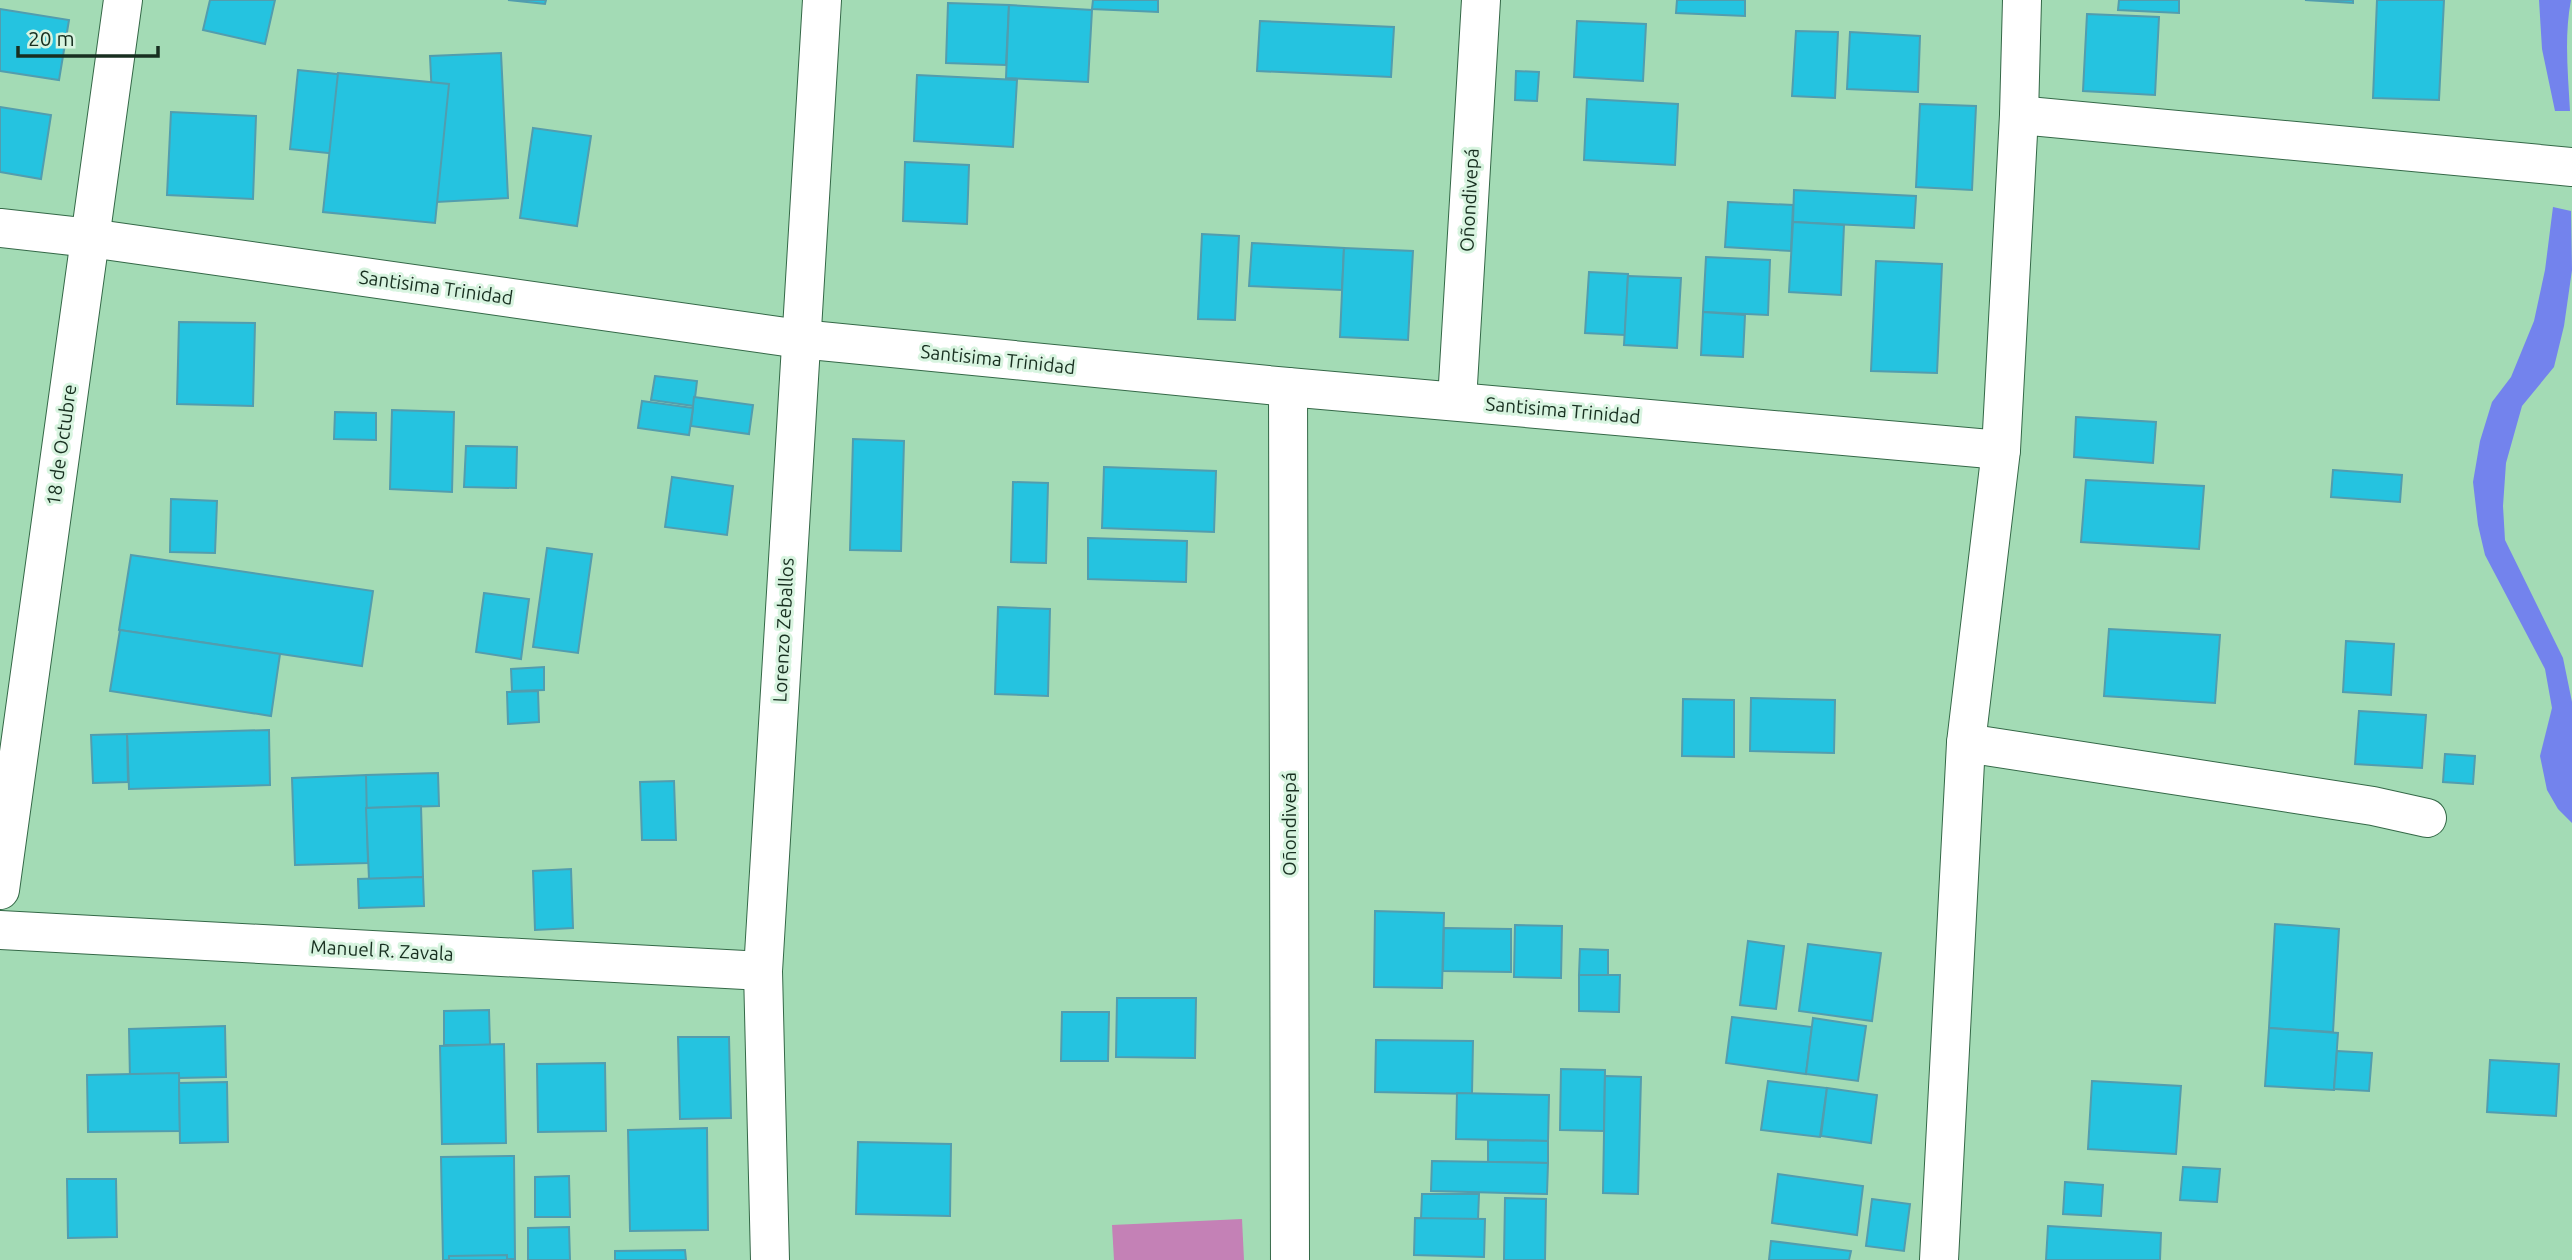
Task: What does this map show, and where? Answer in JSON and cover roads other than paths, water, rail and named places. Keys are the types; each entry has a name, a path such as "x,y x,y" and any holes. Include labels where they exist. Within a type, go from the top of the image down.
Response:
{"street":[{"name":"18 de Octubre","path":"0,890 123,0"},
{"name":"Lorenzo Zeballos","path":"770,1260 763,971 822,0"},
{"name":"Oñondivepá","path":"1458,401 1481,0"},
{"path":"1939,1260 1966,743 2001,450 2019,115 2022,0"},
{"path":"2019,115 2572,167"},
{"name":"Santisima Trinidad","path":"0,228 90,238 800,339 1289,387 2001,450"},
{"name":"Oñondivepá","path":"1289,387 1290,1260"},
{"path":"1966,743 2373,806 2427,818"},
{"name":"Manuel R. Zavala","path":"0,930 763,971"}],"water":[{"path":"2539,0 2571,0 2567,41 2570,111 2555,111 2542,49"},
{"path":"2553,207 2571,211 2572,270 2564,326 2554,367 2522,406 2506,463 2503,506 2505,540 2563,658 2572,702 2572,823 2558,809 2547,790 2540,756 2552,708 2545,669 2485,555 2473,482 2480,441 2492,402 2511,377 2534,321 2545,270"}]}
